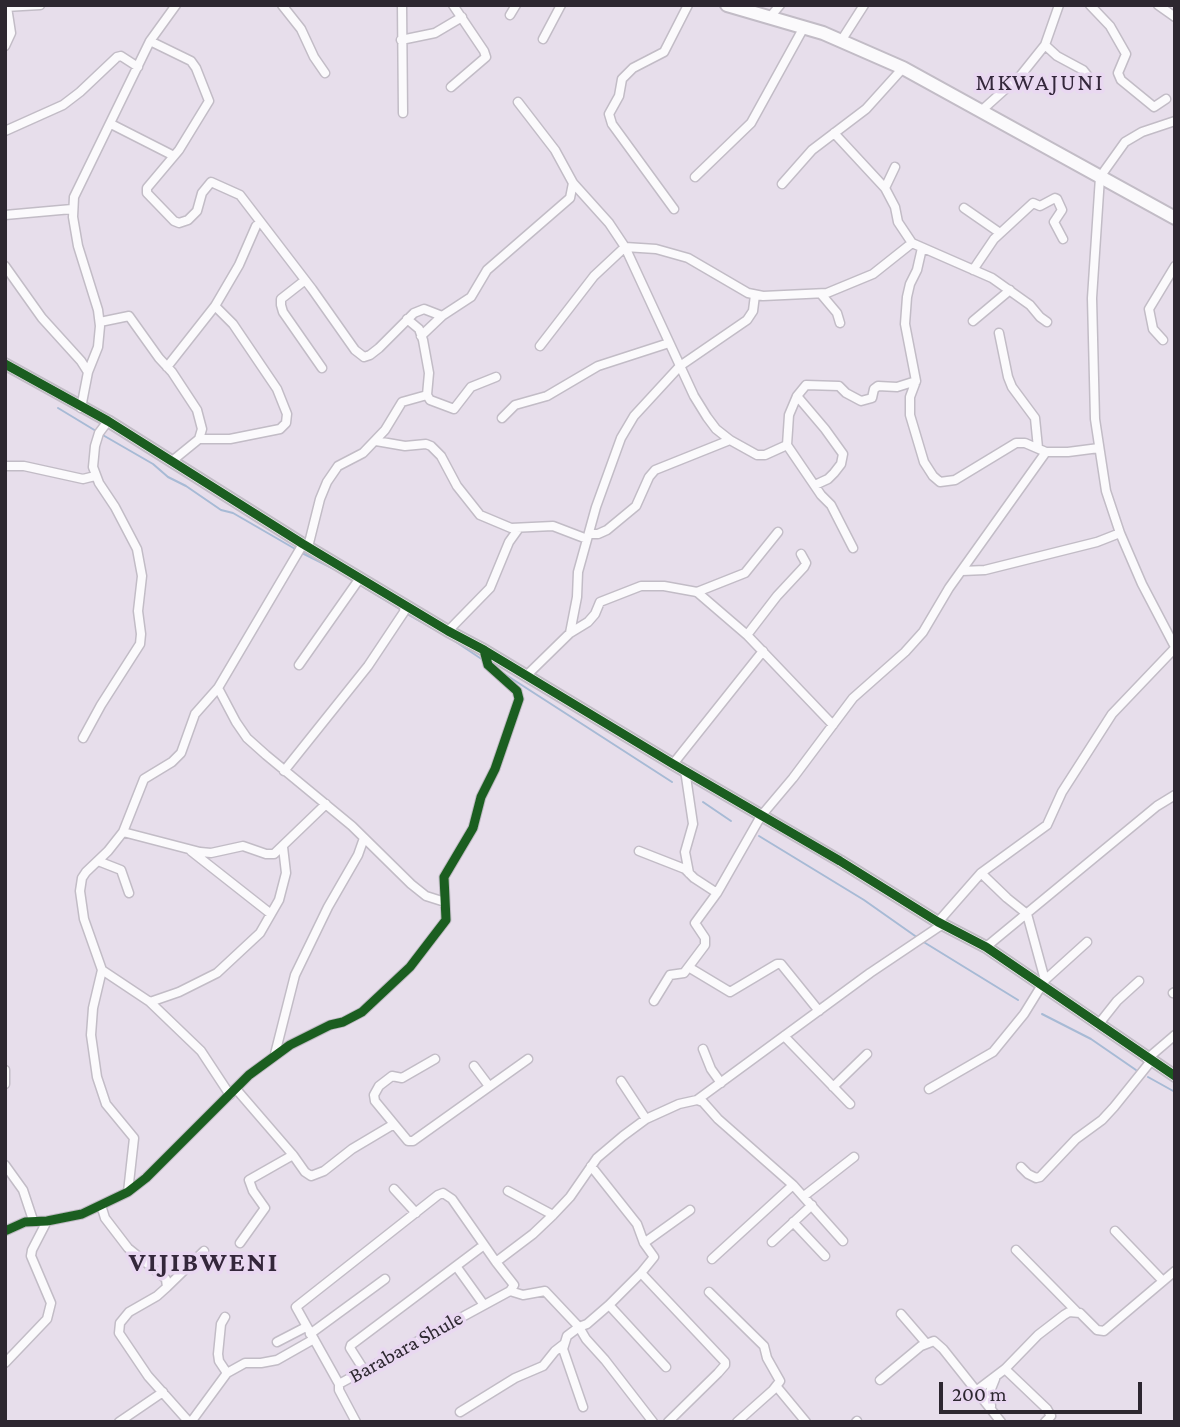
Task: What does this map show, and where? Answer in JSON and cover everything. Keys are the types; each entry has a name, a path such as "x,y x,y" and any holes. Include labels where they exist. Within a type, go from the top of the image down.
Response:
{"main road":[{"path":"727,5 804,27 903,68 1175,218"}],"street":[{"path":"5,46 11,33 6,7 40,5"},
{"path":"80,408 88,372 98,347 100,322 78,246 72,209 79,183 111,124 150,41 176,5"},
{"path":"282,5 301,29 325,73"},
{"path":"402,5 403,113"},
{"path":"451,87 486,57 453,5"},
{"path":"510,15 516,5"},
{"path":"543,39 561,5"},
{"path":"674,209 612,124 609,114 619,96 622,79 633,68 664,52 688,5"},
{"path":"770,17 779,5"},
{"path":"841,41 864,5"},
{"path":"981,111 1021,75 1045,46 1059,5"},
{"path":"1090,5 1110,26 1126,54 1118,73 1121,80 1154,107 1166,99"},
{"path":"1158,5 1175,18"},
{"path":"401,40 435,33 462,18"},
{"path":"695,177 751,123 804,27"},
{"path":"150,41 191,61 209,102 174,156 146,191 174,221 179,223 188,220 197,211 206,186 211,181 240,195 355,351 364,357 379,348 407,319 421,309 442,316"},
{"path":"1045,46 1090,76 1095,85"},
{"path":"5,131 63,104 80,92 117,57 121,56 138,67"},
{"path":"782,184 812,150 866,109 903,68"},
{"path":"518,102 555,149 573,183 609,223 625,247 668,343 716,429 757,455 765,455 787,445"},
{"path":"496,1262 553,1215 570,1198 591,1166 623,1136 646,1119 678,1104 697,1100 941,923 981,873 1047,825 1062,792 1119,704 1175,648 1142,584 1106,491 1095,419 1092,298 1100,177 1125,142 1142,132 1175,121"},
{"path":"111,124 174,156"},
{"path":"834,133 885,188 895,207 898,222 912,243 992,278 1030,305 1047,322"},
{"path":"885,188 895,167"},
{"path":"421,336 442,316 471,297 487,270 568,201 573,183"},
{"path":"973,270 994,239 1035,203 1040,206 1056,198 1062,210 1054,222 1063,239"},
{"path":"964,208 1000,233"},
{"path":"5,215 72,209"},
{"path":"167,367 215,306 239,265 256,226"},
{"path":"541,346 594,276 625,247 656,249 688,258 755,295 821,294 873,274 912,243"},
{"path":"922,248 906,306 905,324 916,381 910,397 911,420 925,466 940,482 956,480 1016,443 1042,450 1068,452 1099,448"},
{"path":"5,266 42,318 88,372"},
{"path":"1163,340 1153,329 1149,309 1175,266"},
{"path":"304,281 281,299 281,305 283,312 322,368"},
{"path":"973,321 1010,290"},
{"path":"821,294 837,313 839,323"},
{"path":"570,633 577,597 578,572 596,506 621,438 634,416 680,366 747,320 753,311 755,295"},
{"path":"172,461 200,439 230,439 280,429 286,423 287,414 277,389 233,324 215,306"},
{"path":"100,322 129,316 197,410 202,429 200,439"},
{"path":"407,319 419,329 429,373 426,394 432,401 454,409 471,387 496,377"},
{"path":"654,1001 670,975 684,973 690,968 706,941 695,923 718,893 761,816 853,698 905,652 923,632 961,570 1042,450 1035,418 1012,387 999,333"},
{"path":"502,418 515,405 547,396 591,370 668,343"},
{"path":"5,364 80,408 108,421 306,546 761,816 840,860 941,923 986,947 1043,983 1098,1025 1175,1076"},
{"path":"853,548 831,505 823,499 787,445 789,415 803,386 839,386 861,401 868,400 878,386 897,387 916,381"},
{"path":"128,1192 134,1138 106,1104 97,1077 91,1035 93,1008 102,970 84,919 80,891 82,878 122,832 144,779 172,762 181,753 195,714 218,688 306,546 320,499 338,466 360,457 376,441 402,402 426,394"},
{"path":"797,396 843,454 841,464 834,473 815,485"},
{"path":"83,738 115,681 138,648 141,634 138,611 142,576 137,549 95,476 92,460 99,433 108,421"},
{"path":"376,441 405,446 431,446 441,456 457,486 480,515 503,526 552,526 588,536 607,530 636,506 655,470 730,440"},
{"path":"5,466 24,466 83,479 95,476"},
{"path":"448,631 490,588 509,542 519,528"},
{"path":"697,592 746,573 778,531"},
{"path":"961,570 985,570 1121,533"},
{"path":"747,635 804,567 806,563 801,554"},
{"path":"299,665 360,578"},
{"path":"526,676 570,633 588,622 600,602 641,586 664,586 697,592 747,635 833,725"},
{"path":"284,771 368,666 404,612 405,605"},
{"path":"5,1231 33,1220 47,1221 82,1214 128,1192 275,1055 330,1025 343,1022 362,1012 410,967 443,924 446,916 444,877 473,828 481,797 495,769 519,699 517,691 488,665 484,650"},
{"path":"673,764 763,651"},
{"path":"218,688 247,738 326,804 411,884 426,896 445,902"},
{"path":"685,770 693,824 685,852 689,873"},
{"path":"986,947 1157,806 1175,795"},
{"path":"122,832 189,850 211,853 243,846 270,855 283,847 326,804"},
{"path":"275,1055 295,975 328,907 358,855 364,838"},
{"path":"150,1002 217,974 260,933 279,900 286,873 283,847"},
{"path":"189,850 271,914"},
{"path":"639,850 685,869 718,893"},
{"path":"98,861 121,870 130,893"},
{"path":"981,873 1027,914 1043,983"},
{"path":"929,1089 993,1052 1024,1014 1043,983 1087,942"},
{"path":"690,968 730,992 781,964 819,1011"},
{"path":"102,970 150,1002 201,1051 233,1092 293,1154 304,1172 314,1176 394,1124"},
{"path":"1098,1025 1117,1001 1139,981"},
{"path":"1021,1167 1028,1174 1040,1177 1076,1139 1108,1114 1149,1060 1175,1035"},
{"path":"784,1036 850,1104"},
{"path":"703,1049 711,1069 721,1083"},
{"path":"833,1087 867,1054"},
{"path":"435,1059 402,1078 392,1076 379,1086 373,1098 408,1141 414,1141 528,1059"},
{"path":"474,1066 489,1086"},
{"path":"5,1070 5,1084"},
{"path":"621,1081 646,1119"},
{"path":"697,1100 703,1102 718,1119 793,1185 843,1241"},
{"path":"240,1243 265,1209 249,1180 293,1154"},
{"path":"804,1196 854,1157"},
{"path":"5,1165 23,1190 33,1220"},
{"path":"583,1407 563,1349 567,1336 609,1305 654,1259 637,1224 591,1166"},
{"path":"712,1259 793,1185"},
{"path":"394,1189 416,1213"},
{"path":"508,1191 553,1215"},
{"path":"339,1384 296,1311 298,1305 443,1193 452,1199 514,1285 510,1291 523,1295 545,1291 579,1327 653,1422"},
{"path":"101,1205 105,1218 114,1231 139,1259 163,1275 167,1287"},
{"path":"772,1242 812,1205"},
{"path":"644,1243 690,1210"},
{"path":"5,1363 47,1319 51,1303 31,1256 47,1221"},
{"path":"793,1222 825,1256"},
{"path":"1115,1231 1162,1280"},
{"path":"364,1370 350,1348 351,1345 484,1245"},
{"path":"1016,1250 1077,1312 1097,1330 1104,1331 1175,1271"},
{"path":"204,1251 157,1296 130,1312 120,1323 119,1333 148,1376 190,1422 227,1373 245,1363 277,1360 385,1279"},
{"path":"456,1266 484,1305"},
{"path":"641,1273 725,1362 718,1373 668,1422"},
{"name":"Barabara Shule","path":"356,1422 339,1390 339,1384 510,1291"},
{"path":"709,1292 764,1346 767,1358 780,1381 777,1387 737,1422"},
{"path":"609,1305 666,1367"},
{"path":"976,1391 1005,1369 1038,1335 1063,1315 1077,1312"},
{"path":"901,1314 926,1343"},
{"path":"225,1317 221,1324 218,1354 227,1373"},
{"path":"277,1342 310,1334"},
{"path":"880,1380 926,1343 934,1342 943,1349 1001,1422"},
{"path":"460,1412 515,1378 543,1366 564,1344"},
{"path":"1005,1369 1047,1409 1051,1416 1045,1422"},
{"path":"991,1408 989,1394 996,1376"},
{"path":"777,1387 806,1422"},
{"path":"119,1422 163,1392"},
{"path":"637,1422 646,1414"}],"waterway":[{"path":"715,5 723,7"},
{"path":"941,96 976,115"},
{"path":"58,408 96,431"},
{"path":"101,434 153,464 168,477 221,510 233,513 297,550"},
{"path":"302,553 334,569"},
{"path":"360,585 400,609"},
{"path":"407,614 439,632"},
{"path":"453,640 483,660"},
{"path":"503,673 672,782"},
{"path":"703,802 731,821"},
{"path":"759,836 864,900 918,938"},
{"path":"922,941 1018,1000"},
{"path":"1042,1014 1091,1039 1136,1070"},
{"path":"1148,1077 1175,1092"}],"cycle path":[{"path":"5,364 108,421 303,544 448,631 840,861 938,922 986,947 1175,1076"},
{"path":"5,1231 25,1222 82,1214 128,1192 146,1178 249,1075 290,1045 362,1012 410,967 446,920 444,877 473,828 481,797 495,769 519,699 517,691 488,665 484,650"}],"district":[{"name":"MKWAJUNI","path":"1040,83"},
{"name":"VIJIBWENI","path":"204,1262"}]}
